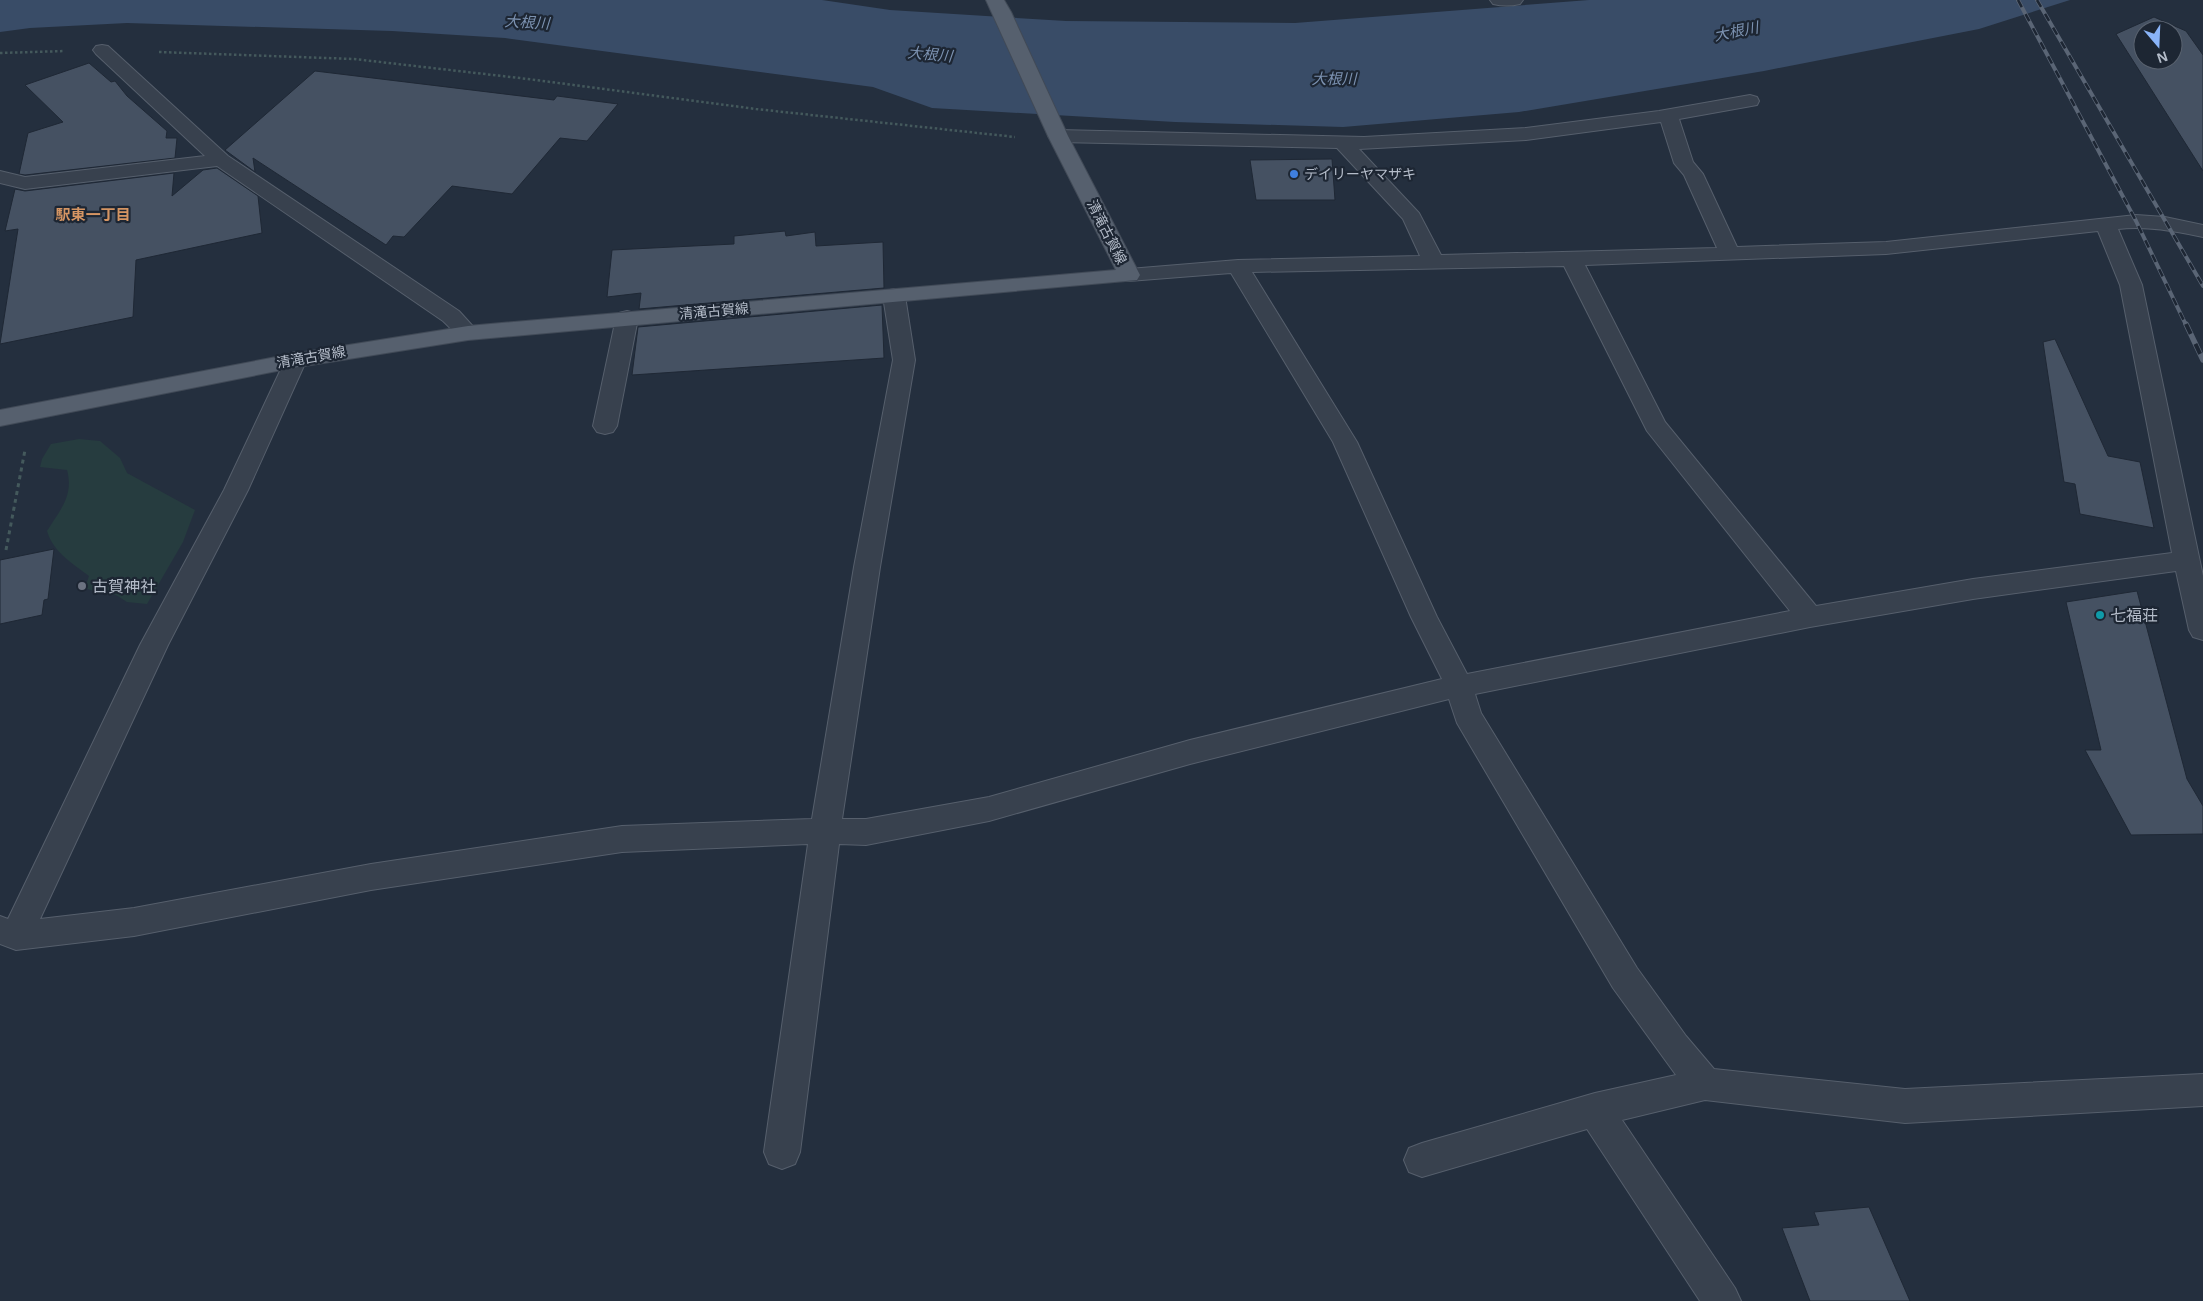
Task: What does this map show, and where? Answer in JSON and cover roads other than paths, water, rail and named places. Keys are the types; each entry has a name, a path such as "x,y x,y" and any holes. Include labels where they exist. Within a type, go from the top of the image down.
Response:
{"main road":[{"name":"清滝古賀線","path":"0,418 296,359 382,344 468,333 1129,275 1058,136 999,6"}],"street":[{"path":"1499,0 1514,0"},
{"path":"102,50 221,160 451,316 468,333"},
{"path":"1058,136 1343,143 1526,134 1668,116 1750,101"},
{"path":"1668,116 1684,163 1693,174 1730,254"},
{"path":"1343,143 1412,217 1433,262"},
{"path":"0,177 26,183 221,160"},
{"path":"2106,223 2131,285 2186,560 2203,630"},
{"path":"1129,275 1238,266 1571,259 1886,248 2106,223 2165,223 2203,231"},
{"path":"1571,259 1655,425 1810,617"},
{"path":"1238,266 1345,442 1424,617 1459,686 1467,715 1625,978 1674,1047 1705,1084"},
{"path":"782,1152 825,831 867,567 904,360 894,296"},
{"path":"605,426 627,318"},
{"path":"8,933 150,653 236,490 296,359"},
{"path":"8,933 134,922 371,877 622,839 825,831 866,832 989,809 1190,752 1459,686 1810,617 1974,589 2186,560"},
{"path":"1422,1160 1595,1110 1705,1084 1905,1106 2203,1090"},
{"path":"1595,1110 1722,1301"}],"water":[{"name":"大根川","path":"0,0 822,0 890,10 1066,21 1295,23 1589,0 2070,0 1979,29 1764,71 1519,112 1343,127 1175,122 932,108 873,87 505,38 392,31 127,23 30,28 0,32"}],"railway":[{"path":"2018,0 2136,221 2186,325"},
{"path":"2037,0 2203,286"},
{"path":"2186,324 2203,360"}],"place":[{"name":"デイリーヤマザキ","path":"1294,174"},
{"name":"古賀神社","path":"82,586"},
{"name":"七福荘","path":"2100,615"}],"district":[{"name":"駅東一丁目","path":"93,214"}]}
